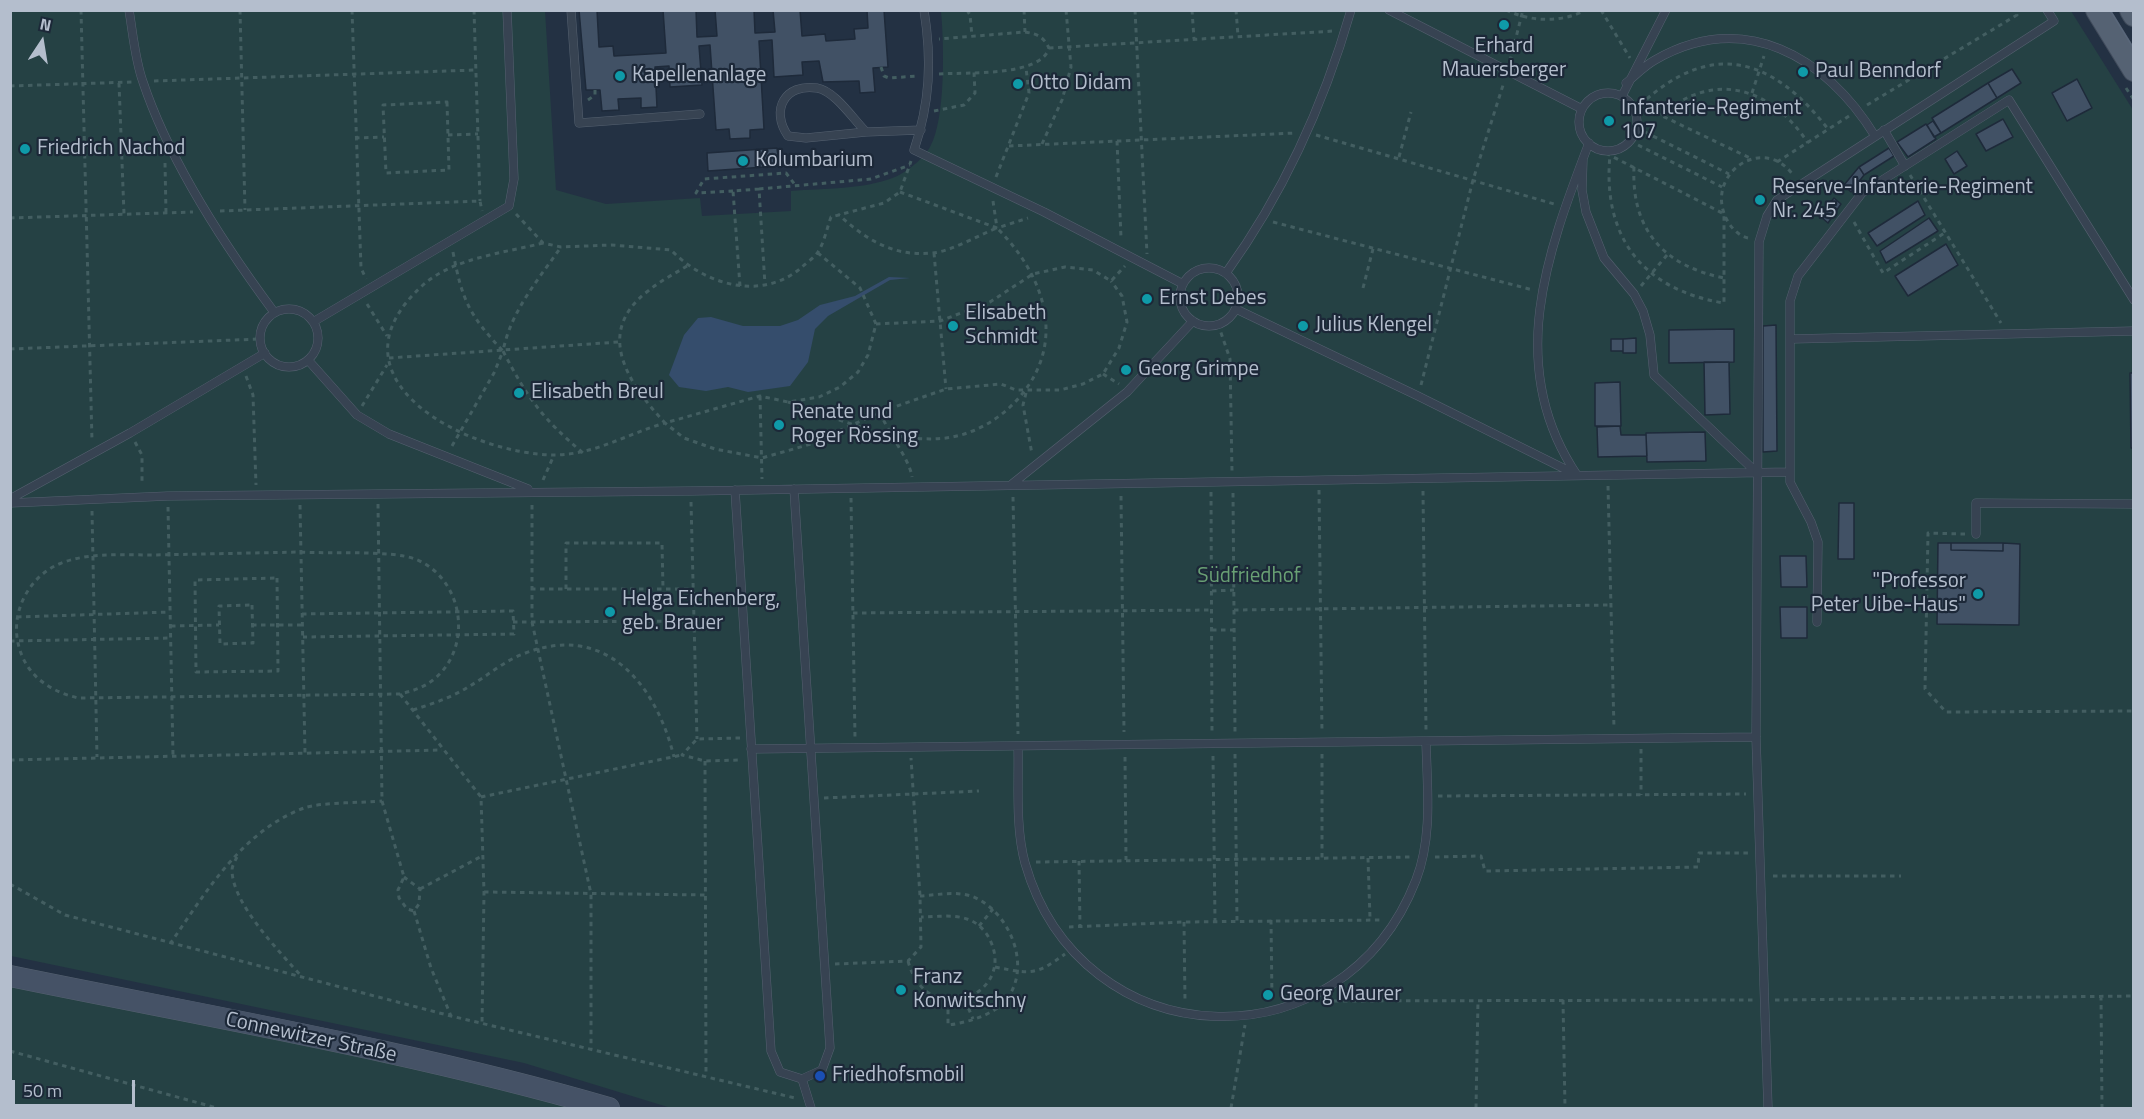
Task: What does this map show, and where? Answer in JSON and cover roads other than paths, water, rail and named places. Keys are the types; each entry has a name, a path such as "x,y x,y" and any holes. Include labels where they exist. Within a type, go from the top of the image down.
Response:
{"main road":[{"path":"2097,10 2133,70"},
{"path":"2131,10 2133,15"}],"street":[{"name":"Connewitzer Straße","path":"10,976 335,1042 502,1080 609,1108"}],"lane":[{"path":"129,10 143,82 172,148 207,211 274,312"},
{"path":"314,322 509,206 514,179 507,10"},
{"path":"571,10 579,123 700,114"},
{"path":"924,10 929,40 930,74 926,112 914,150 1044,212 1184,284"},
{"path":"1226,273 1262,219 1306,132 1346,30 1351,10"},
{"path":"1389,10 1582,108"},
{"path":"1622,96 1626,83 1666,10"},
{"path":"1768,1108 1756,737 1759,242 1767,216 1777,200 1798,184 2054,21 2047,10"},
{"path":"1626,83 1652,61 1679,48 1708,40 1727,39 1768,43 1813,66 1841,89 1859,110 1875,136"},
{"path":"866,132 831,95 817,88 801,89 786,96 778,110 779,122 788,136 806,138 866,132 921,130"},
{"path":"1599,94 1622,96 1633,106 1637,128 1630,141 1610,151 1592,145 1581,131 1582,108 1592,97 1599,94"},
{"path":"1817,622 1818,542 1811,522 1790,482 1790,302 1797,276 1862,193 2009,100 2133,300"},
{"path":"1884,130 1905,166"},
{"path":"1578,476 1552,432 1542,395 1538,359 1540,292 1564,207 1583,159 1592,145"},
{"path":"1583,159 1582,190 1594,236 1604,258 1634,294 1643,311 1650,335 1654,375 1756,472"},
{"path":"1215,268 1226,273 1237,288 1236,309 1218,324 1203,325 1193,321 1182,305 1184,284 1200,269 1215,268"},
{"path":"295,309 314,322 317,344 308,360 298,365 283,366 265,353 260,339 263,324 274,312 295,309"},
{"path":"1236,309 1578,476"},
{"path":"1012,484 1126,392 1193,321"},
{"path":"1791,339 2133,331"},
{"path":"10,501 265,353"},
{"path":"308,360 357,415 389,434 532,491"},
{"path":"10,501 168,496 762,490 1790,472"},
{"path":"735,490 771,1052 780,1072 802,1079 822,1070 829,1056 794,489"},
{"path":"1976,534 1976,503 2133,504"},
{"path":"751,749 1756,737"},
{"path":"1018,746 1019,820 1025,862 1039,898 1054,927 1071,949 1126,992 1154,1006 1185,1014 1248,1015 1273,1011 1328,989 1352,973 1374,951 1393,925 1416,880 1423,857 1427,796 1426,741"},
{"path":"802,1079 810,1105"}],"water":[{"path":"889,277 910,278 890,280 828,316 815,329 808,362 790,386 748,392 728,387 706,391 679,387 669,375 684,335 698,318 711,317 743,326 780,326 798,320 820,305 855,296"}],"tram line":[{"path":"2110,10 2134,49"}],"place":[{"name":"Erhard Mauersberger","path":"1504,25"},
{"name":"Paul Benndorf","path":"1803,72"},
{"name":"Kapellenanlage","path":"620,76"},
{"name":"Otto Didam","path":"1018,84"},
{"name":"Infanterie-Regiment 107","path":"1609,121"},
{"name":"Friedrich Nachod","path":"25,149"},
{"name":"Kolumbarium","path":"743,161"},
{"name":"Reserve-Infanterie-Regiment Nr. 245","path":"1760,200"},
{"name":"Ernst Debes","path":"1147,299"},
{"name":"Elisabeth Schmidt","path":"953,326"},
{"name":"Julius Klengel","path":"1303,326"},
{"name":"Georg Grimpe","path":"1126,370"},
{"name":"Elisabeth Breul","path":"519,393"},
{"name":"Renate und Roger Rössing","path":"779,425"},
{"name":"\"Professor Peter Uibe-Haus\"","path":"1978,594"},
{"name":"Helga Eichenberg, geb. Brauer","path":"610,612"},
{"name":"Franz Konwitschny","path":"901,990"},
{"name":"Georg Maurer","path":"1268,995"},
{"name":"Friedhofsmobil","path":"820,1076"}],"park label":[{"name":"Südfriedhof","path":"1249,577"}]}
